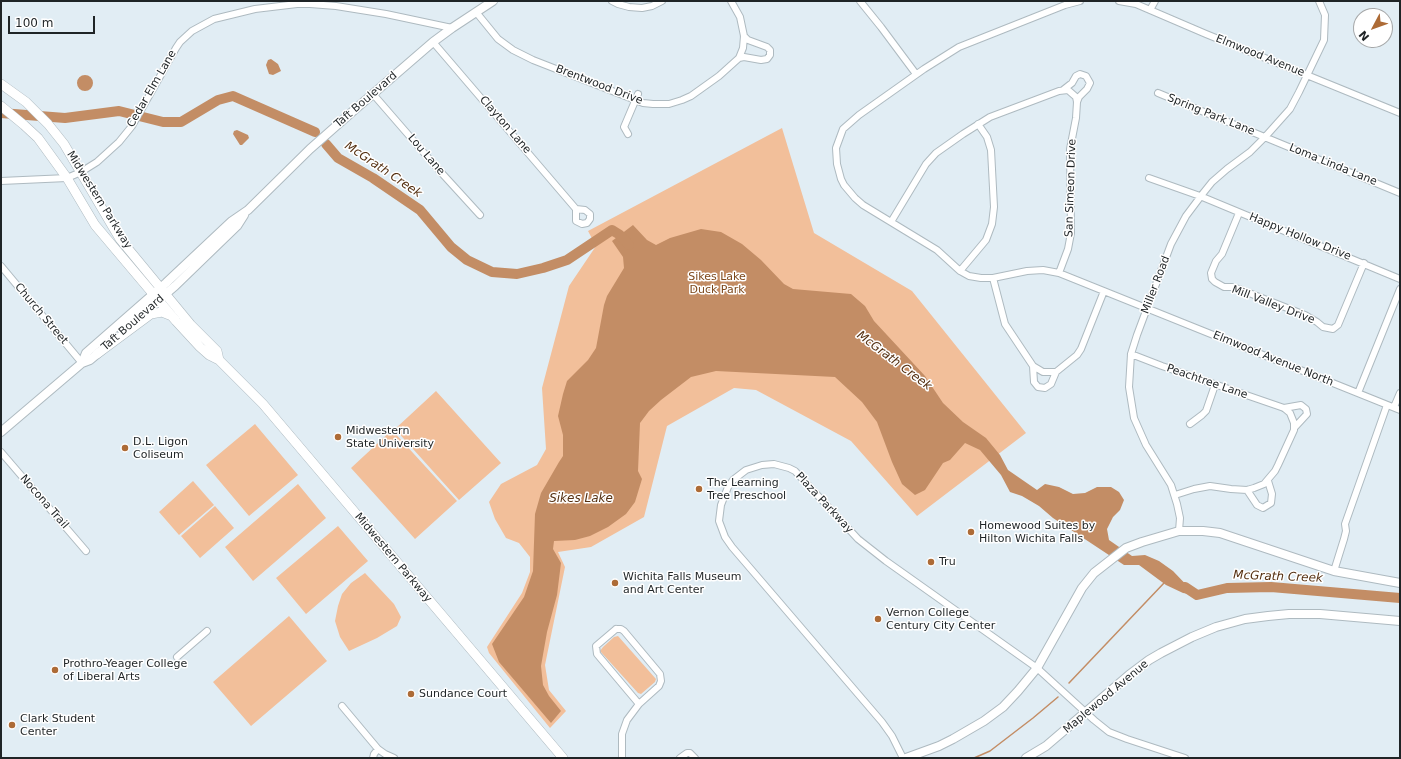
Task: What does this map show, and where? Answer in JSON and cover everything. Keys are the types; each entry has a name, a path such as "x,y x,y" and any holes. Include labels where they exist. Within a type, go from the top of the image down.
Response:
{"main road":[{"name":"Midwestern Parkway","path":"1,84 26,102 48,124 64,144 120,239 159,294 172,316 200,347 210,355 220,360 263,404 564,758"},
{"name":"Midwestern Parkway","path":"2,107 24,124 38,138 67,178 95,225 159,294 218,351 220,360"},
{"path":"97,354 151,314 162,312 172,316"}],"street":[{"name":"Taft Boulevard","path":"82,363 86,353 159,294 237,226 248,210 310,149 433,42 493,1"},
{"path":"612,1 629,7 642,8 652,6 662,1"},
{"path":"731,1 740,17 744,36 743,48 739,58 744,57 761,60 767,59 770,54 770,50 767,47 748,40 744,36"},
{"path":"860,1 882,27 916,74"},
{"path":"978,124 987,137 991,150 994,207 992,224 986,240 960,271 937,250 863,205 844,185 837,164 836,148 843,128 916,74 948,53 1047,12 1080,1"},
{"name":"Elmwood Avenue","path":"1119,1 1136,4 1400,114"},
{"path":"1150,10 1155,1"},
{"name":"Miller Road","path":"1179,531 1180,518 1175,495 1165,473 1146,444 1134,418 1129,387 1131,354 1146,309 1175,235 1186,216 1212,182 1250,152 1290,109 1324,40 1325,15 1319,1"},
{"name":"Cedar Elm Lane","path":"1,181 67,178 81,172 108,154 135,120 176,48 192,31 214,20 240,12 296,2 343,7 386,14 452,28"},
{"name":"Brentwood Drive","path":"476,12 498,39 513,50 533,60 637,97 643,102 653,104 669,104 690,96 719,76 739,58"},
{"name":"Clayton Lane","path":"433,42 576,209"},
{"path":"891,222 926,164 936,153 990,116 1064,90 1072,83 1076,76 1080,74 1086,76 1090,83 1077,102"},
{"path":"1064,90 1068,90 1072,93 1077,102"},
{"name":"Spring Park Lane","path":"1158,93 1265,137"},
{"name":"Lou Lane","path":"373,94 480,215"},
{"path":"628,134 624,127 637,97"},
{"name":"San Simeon Drive","path":"1059,273 1068,249 1071,233 1070,150 1076,118 1077,102"},
{"name":"Loma Linda Lane","path":"1265,137 1400,192"},
{"name":"Happy Hollow Drive","path":"1149,178 1200,196 1400,279"},
{"name":"Mill Valley Drive","path":"1239,213 1222,254 1216,261 1211,273 1215,282 1224,287 1232,287 1305,315 1330,330 1338,325 1364,263"},
{"name":"Church Street","path":"1,266 82,363"},
{"name":"Elmwood Avenue North","path":"960,271 969,276 981,278 993,278 1027,271 1050,271 1059,273 1394,407"},
{"path":"993,278 1005,324 1033,366 1042,372 1056,372"},
{"path":"1358,393 1400,289"},
{"path":"1033,366 1034,382 1038,387 1045,388 1051,384 1056,372 1072,360 1081,349 1104,292"},
{"name":"Taft Boulevard","path":"1,432 82,363 90,360 97,354 159,294"},
{"name":"Peachtree Lane","path":"1131,354 1284,408 1301,405 1306,409 1307,414 1295,427 1278,465 1268,481"},
{"path":"1190,424 1206,411 1215,384"},
{"path":"1334,571 1346,531 1345,524 1400,393"},
{"path":"1284,408 1293,418 1295,427"},
{"name":"Nocona Trail","path":"1,452 86,552"},
{"name":"Plaza Parkway","path":"904,758 892,736 882,722 725,537 719,521 721,505 730,484 746,470 762,465 774,464 789,468 795,472 858,539 886,561 1037,668 1094,720 1110,732 1185,758"},
{"path":"1175,495 1210,486 1247,490 1268,481 1272,494 1271,503 1263,508 1257,505 1247,490"},
{"path":"904,758 939,746 984,721 1003,706 1037,668 1082,588 1094,573 1126,548 1142,542 1179,531 1220,533 1334,571 1400,583"},
{"name":"Maplewood Avenue","path":"1026,758 1046,746 1129,675 1161,653 1192,636 1231,623 1268,616 1289,614 1320,614 1400,621"},
{"path":"622,758 622,734 627,720 639,704 659,686 661,681 660,674 624,631 616,629 596,646 597,654 639,704"},
{"path":"177,657 207,631"},
{"path":"342,706 378,749 394,758"},
{"path":"373,758 378,749"},
{"path":"680,758 687,753 693,755 695,758"}],"green space":[{"name":"Sikes Lake Duck Park","path":"782,128 814,233 912,291 1026,433 917,516 851,441 756,390 734,388 667,426 644,517 591,547 558,552 565,567 545,665 549,690 566,711 550,728 489,653 487,647 522,593 530,572 530,557 519,543 506,538 495,519 489,502 501,484 537,465 546,449 542,388 569,286 596,246 588,231"},
{"path":"436,391 501,463 459,500 395,429"},
{"path":"255,424 298,475 249,516 206,465"},
{"path":"392,430 457,501 415,539 351,468"},
{"path":"193,481 214,505 179,535 159,512"},
{"path":"298,484 326,518 253,581 225,547"},
{"path":"215,506 234,528 200,558 181,536"},
{"path":"338,526 368,561 306,614 276,578"},
{"path":"365,573 394,604 401,617 397,626 377,638 349,651 340,637 335,621 338,606 342,594 351,583"},
{"path":"289,616 327,661 251,726 213,682"},
{"path":"618,636 656,679 655,682 641,694 638,693 600,651 614,637"}],"water":[{"path":"271,59 278,64 281,71 273,75 269,74 266,65 268,60"},
{"path":"85,75 92,80 93,83 88,90 85,91 78,86 77,83 82,76"},
{"path":"237,130 248,135 249,138 242,145 240,145 233,134 234,131"},
{"name":"Sikes Lake","path":"633,225 647,240 656,245 670,238 701,229 721,232 742,244 761,260 784,284 793,289 851,294 865,306 874,321 925,376 943,403 963,422 986,438 1000,455 1008,470 1037,490 1045,484 1059,487 1073,494 1085,493 1097,487 1111,487 1119,492 1124,500 1120,510 1113,517 1107,529 1109,540 1132,556 1145,555 1159,561 1173,571 1196,595 1183,593 1166,585 1139,565 1124,565 1053,518 1039,506 1022,496 1010,492 1001,475 980,450 965,443 950,460 943,463 925,490 915,495 902,484 877,422 862,402 835,377 716,371 691,377 661,400 649,411 640,423 638,471 642,479 635,502 626,514 608,527 590,536 575,540 554,541 553,549 561,563 557,595 547,632 541,666 543,685 549,696 561,711 551,723 499,662 492,644 524,597 533,571 535,514 541,493 563,456 563,435 558,416 563,394 567,381 588,360 596,348 607,296 624,268 623,257 612,241"}],"waterway":[{"name":"McGrath Creek","path":"1,113 65,118 119,111 163,122 181,122 218,100 233,96 315,132"},
{"name":"McGrath Creek","path":"326,144 338,158 373,178 420,210 451,247 467,260 492,272 517,274 543,268 567,260 612,230 620,235 629,245"},
{"path":"1069,683 1164,583"},
{"name":"McGrath Creek","path":"1185,587 1197,595 1227,588 1271,587 1400,598"},
{"path":"974,758 990,751 1058,697"}],"place":[{"name":"Midwestern State University","path":"338,437"},
{"name":"D.L. Ligon Coliseum","path":"125,448"},
{"name":"The Learning Tree Preschool","path":"699,489"},
{"name":"Homewood Suites by Hilton Wichita Falls","path":"971,532"},
{"name":"Tru","path":"931,562"},
{"name":"Wichita Falls Museum and Art Center","path":"615,583"},
{"name":"Vernon College Century City Center","path":"878,619"},
{"name":"Prothro-Yeager College of Liberal Arts","path":"55,670"},
{"name":"Sundance Court","path":"411,694"},
{"name":"Clark Student Center","path":"12,725"}]}
